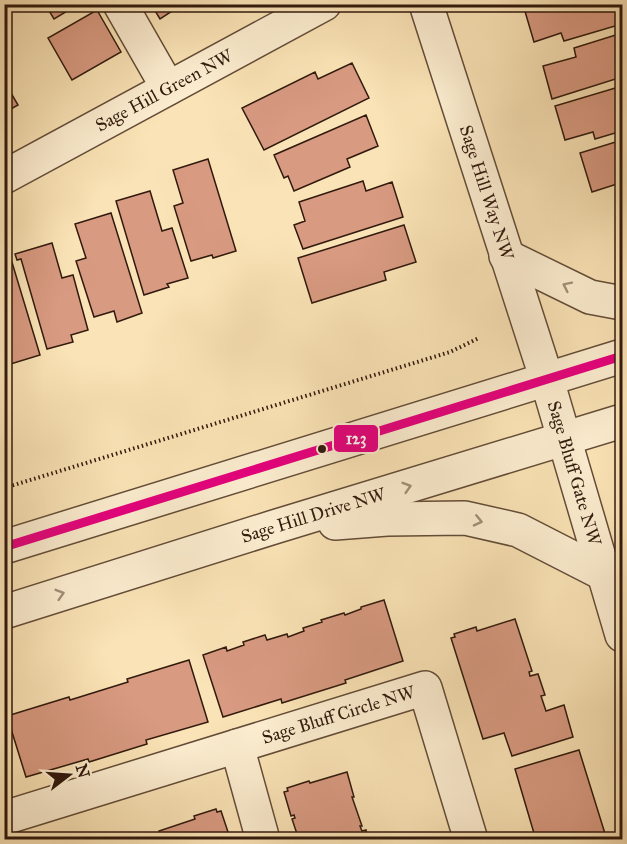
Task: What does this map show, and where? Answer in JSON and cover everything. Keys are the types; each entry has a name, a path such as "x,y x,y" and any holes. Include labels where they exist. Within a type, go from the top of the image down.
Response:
{"street":[{"path":"120,4 168,88"},
{"name":"Sage Hill Green NW","path":"4,177 324,4"},
{"name":"Sage Hill Way NW","path":"426,4 547,380"},
{"path":"506,256 590,297 622,303"},
{"path":"4,547 622,356"},
{"name":"Sage Bluff Gate NW","path":"547,380 622,635"},
{"name":"Sage Hill Drive NW","path":"4,612 622,421"},
{"path":"274,527 387,519 465,518 518,530 604,574"},
{"name":"Sage Bluff Circle NW","path":"4,818 425,688 471,840"},
{"name":"Sage Bluff Circle NW","path":"237,747 263,840"}],"path":[{"path":"4,488 450,352 479,338"}],"building":[{"path":"45,4 79,4 54,19"},
{"path":"151,4 183,4 160,19"},
{"path":"536,4 622,4 622,24 564,41 561,33 534,42 524,8"},
{"path":"97,10 121,52 72,80 48,38"},
{"path":"622,33 622,77 552,99 543,66 576,57 574,48"},
{"path":"352,63 369,98 264,150 242,108 315,72 318,79"},
{"path":"4,81 18,105 4,113"},
{"path":"622,86 622,131 595,139 593,132 565,140 555,106"},
{"path":"366,115 378,146 347,159 350,167 294,191 288,176 284,178 274,155"},
{"path":"622,140 622,189 619,190 617,184 592,192 580,153"},
{"path":"208,159 236,251 213,258 212,255 191,261 174,206 183,203 173,170"},
{"path":"363,181 366,191 392,182 403,217 303,249 294,225 305,221 299,202"},
{"path":"150,191 162,231 172,228 188,278 167,284 169,287 144,295 116,201"},
{"path":"111,213 142,313 117,322 114,311 94,317 76,261 86,258 75,224"},
{"path":"404,225 416,262 384,272 386,280 312,303 298,258"},
{"path":"52,243 62,278 73,275 88,330 71,335 73,342 47,349 21,259 17,260 15,254"},
{"path":"11,259 40,355 4,366 4,261"},
{"path":"384,600 403,661 345,680 346,683 282,703 281,699 223,717 203,655 226,647 227,651 244,645 243,642 265,635 267,640 287,634 288,637 304,631 303,628 322,622 321,620 344,613 345,615"},
{"path":"515,619 532,671 529,672 530,676 538,674 545,695 541,696 546,711 564,705 573,737 512,756 504,733 483,739 451,638 455,637 454,634 476,627 477,631"},
{"path":"189,660 208,722 146,740 147,744 89,762 88,759 26,777 7,716 69,697 70,700"},
{"path":"579,750 607,840 536,840 515,769"},
{"path":"4,761 11,782 4,784"},
{"path":"347,772 354,797 352,797 362,826 360,826 362,831 366,830 368,840 299,840 292,819 295,818 294,815 291,816 284,792 288,791 287,788 309,781 310,783"},
{"path":"216,809 217,812 221,811 229,835 226,836 227,840 161,840 159,831"}],"transit line":[{"name":"123","path":"4,547 622,356"}]}
